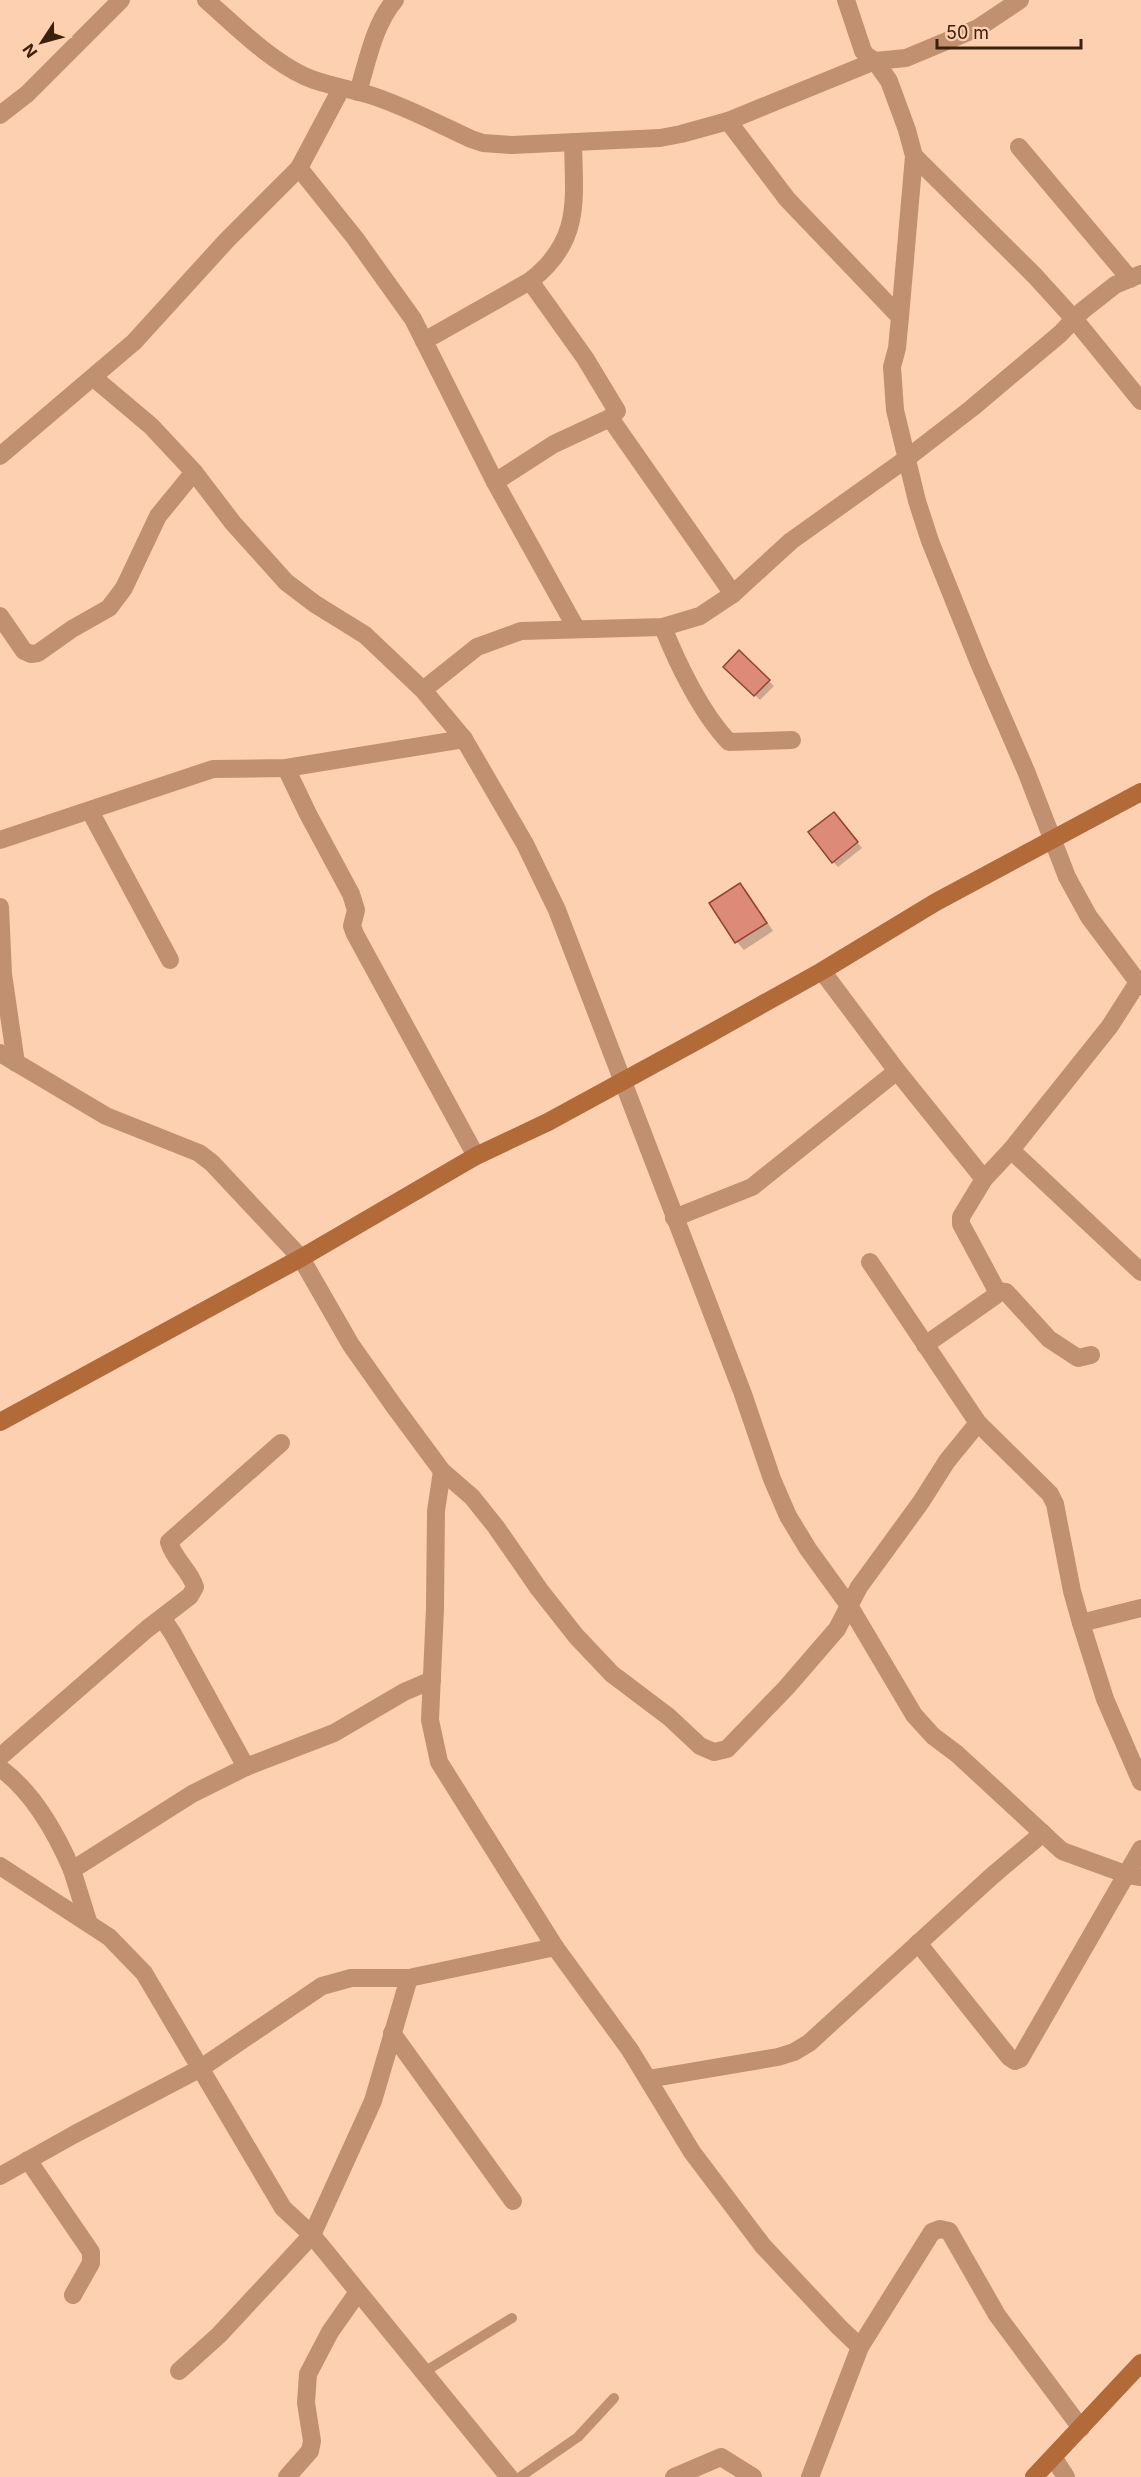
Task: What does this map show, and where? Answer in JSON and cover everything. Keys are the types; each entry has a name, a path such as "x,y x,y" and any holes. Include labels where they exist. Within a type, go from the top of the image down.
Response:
{"street":[{"path":"0,116 27,94 121,0"},
{"path":"206,0 275,59 304,76 395,104 483,143 512,145 660,138 728,121 875,61 906,58 940,44 978,28 1020,0"},
{"path":"0,456 134,342 227,240 299,168 349,91 374,42 387,10 395,0"},
{"path":"846,0 863,51 875,61 890,81 914,156 897,348 892,367 892,388 906,459 930,541 1067,877 1089,917 1139,984 1110,1026 1011,1150 984,1179 961,1217 961,1224 997,1291"},
{"path":"728,121 787,199 900,317"},
{"path":"424,341 530,281 546,269 563,247 574,206 573,142"},
{"path":"423,690 477,647 521,632 576,628 613,630 663,627 700,616 733,594 791,541 906,459 972,408 1075,320 1082,311 1115,285 1136,276 1019,147"},
{"path":"914,156 1035,276 1075,320 1141,401"},
{"path":"299,168 355,238 413,319 495,482 576,628"},
{"path":"495,482 554,444 610,418 616,411 585,358 530,281"},
{"path":"94,378 151,426 194,472 233,524 286,582 315,604 365,635 423,690 464,739 525,844 557,909 788,1516 850,1607 914,1715 933,1736 957,1754 1062,1851 1134,1876"},
{"path":"610,418 733,594"},
{"path":"0,616 24,651 31,654 38,653 72,629 109,608 124,588 158,516 194,472"},
{"path":"663,627 673,653 696,694 729,742 792,740"},
{"path":"0,840 213,769 286,768 464,739"},
{"path":"286,768 351,894 356,910 352,926 355,934 476,1156"},
{"path":"0,1422 301,1258 476,1156 548,1122 822,971 936,902 1141,792"},
{"path":"90,811 170,960"},
{"path":"0,907 3,974 16,1064"},
{"path":"822,971 897,1071 984,1179"},
{"path":"0,1053 106,1116 199,1153 212,1163 301,1258 351,1345 442,1471 472,1497 562,1617 612,1674 669,1717 700,1746 714,1752 727,1749 786,1688 837,1629 859,1587 915,1511 947,1461 978,1423"},
{"path":"674,1218 752,1187 897,1071"},
{"path":"1011,1150 1141,1272"},
{"path":"870,1262 978,1423 1050,1494 1055,1504 1072,1592 1104,1699 1141,1782"},
{"path":"925,1345 995,1296 997,1291"},
{"path":"997,1291 1006,1292 1049,1339 1078,1358 1091,1355"},
{"path":"0,1756 147,1629 163,1620 190,1596 195,1587 192,1577 176,1559 169,1542 281,1443"},
{"path":"442,1471 436,1511 430,1720 439,1762 555,1947 630,2049 692,2152 763,2246 838,2327 860,2347"},
{"path":"1081,1623 1141,1608"},
{"path":"163,1620 173,1634 246,1767"},
{"path":"72,1870 192,1794 246,1767 334,1734 404,1692 432,1680"},
{"path":"0,1768 11,1776 40,1812 62,1847 72,1870 88,1922"},
{"path":"648,2079 794,2052 809,2043 1043,1833"},
{"path":"918,1943 1009,2057 1015,2061 1020,2059 1134,1876 1141,1849"},
{"path":"0,1866 109,1937 144,1973 283,2208 312,2235 509,2477"},
{"path":"0,2176 201,2068 322,1986 351,1978 409,1978 555,1947"},
{"path":"179,2371 219,2335 312,2235 373,2101 409,1978"},
{"path":"392,2033 513,2201"},
{"path":"28,2160 91,2252 91,2263 74,2295"},
{"path":"810,2477 860,2347 932,2232 940,2229 949,2231 997,2315 1081,2428"},
{"path":"287,2477 310,2451 312,2441 306,2403 308,2374 330,2332 358,2292"},
{"path":"1034,2477 1138,2372"},
{"path":"674,2477 721,2457 753,2477"},
{"path":"1053,2457 1066,2477"}],"lane":[{"path":"423,2372 512,2318"},
{"path":"520,2477 578,2437 614,2398"}],"building":[{"path":"739,650 770,680 754,696 723,667"},
{"path":"834,812 858,842 832,863 808,832"},
{"path":"740,883 767,923 735,943 709,903"}]}
